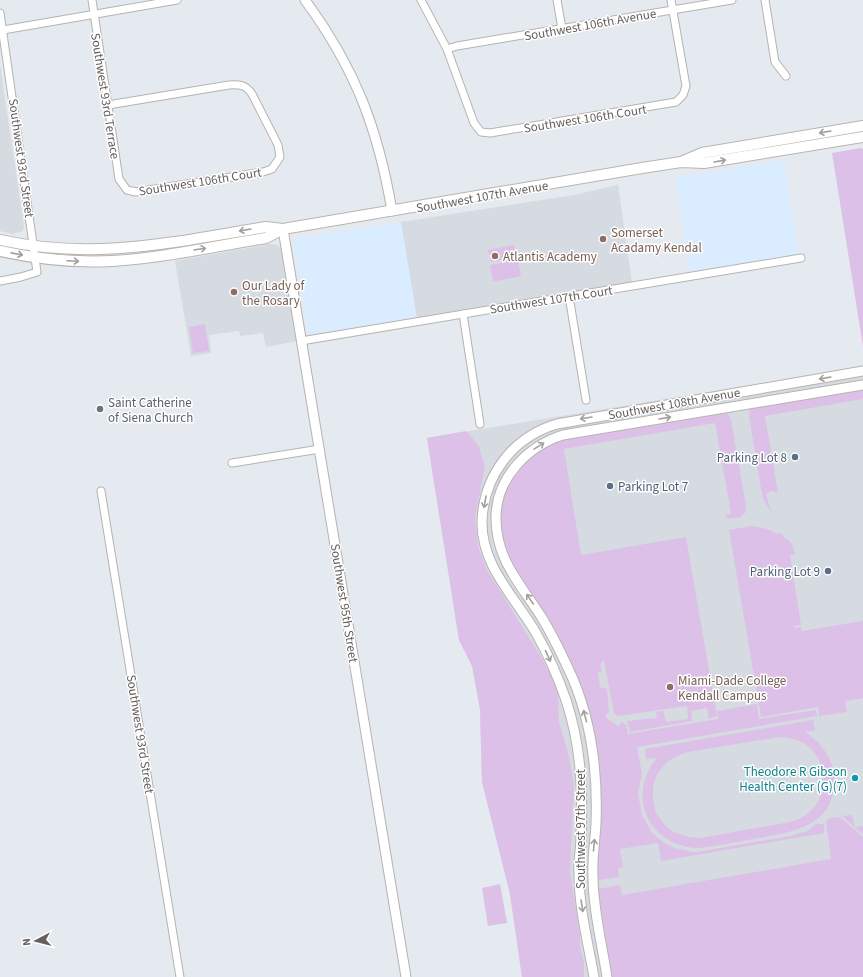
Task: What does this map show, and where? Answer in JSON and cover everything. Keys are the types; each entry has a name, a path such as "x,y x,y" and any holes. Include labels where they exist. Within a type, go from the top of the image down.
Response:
{"main road":[{"name":"Southwest 107th Avenue","path":"681,162 702,153 863,126"},
{"name":"Southwest 107th Avenue","path":"0,251 34,257 87,261 139,258 266,238 283,229 681,162 704,163 863,137"},
{"name":"Southwest 107th Avenue","path":"0,240 33,247 75,250 118,250 266,226 283,229"}],"street":[{"name":"Southwest 93rd Terrace","path":"92,0 119,179 127,190"},
{"path":"3,30 177,0"},
{"path":"305,0 341,55 365,104 381,156 392,211"},
{"path":"421,0 447,49"},
{"path":"557,0 562,28"},
{"path":"671,0 673,10"},
{"name":"Southwest 106th Avenue","path":"447,49 457,46 732,0"},
{"path":"764,0 774,62 786,76"},
{"name":"Southwest 106th Court","path":"447,49 474,124 483,133 496,133 670,104 676,102 683,95 686,86 673,10"},
{"name":"Southwest 93rd Street","path":"0,13 33,234 34,257 37,272 0,281"},
{"name":"Southwest 106th Court","path":"108,105 229,84 241,85 247,88 252,94 278,145 280,157 272,168 263,172 136,192 127,190"},
{"name":"Southwest 95th Street","path":"283,229 406,977"},
{"name":"Southwest 107th Court","path":"301,342 801,258"},
{"path":"569,296 586,400"},
{"path":"463,314 480,424"},
{"name":"Southwest 108th Avenue","path":"499,466 512,450 527,436 557,424 863,371"},
{"name":"Southwest 108th Avenue","path":"511,473 522,459 535,448 547,441 563,435 863,385"},
{"path":"232,463 320,449"},
{"name":"Southwest 97th Street","path":"499,466 486,496 482,521 483,539 494,570 541,642 566,699 577,744 582,787 579,862 580,886 594,977"},
{"name":"Southwest 97th Street","path":"511,473 502,490 496,508 496,529 500,550 506,564 556,641 567,666 585,717 594,767 596,811 593,884 607,977"},
{"name":"Southwest 93rd Street","path":"101,491 180,977"},
{"path":"541,642 549,643 559,660 567,666"},
{"path":"581,839 585,853 585,879 588,883 593,884"}],"shaded area":[{"path":"0,65 24,226 23,231 13,234 0,231"},
{"path":"861,148 863,149 863,346 832,153"},
{"path":"784,160 799,256 690,273 675,178"},
{"name":"Atlantis Academy","path":"618,185 632,283 417,318 401,222 574,195"},
{"path":"401,222 417,318 309,336 293,239"},
{"name":"Our Lady of the Rosary","path":"270,244 278,245 282,250 297,341 266,347 263,333 240,336 239,331 209,335 211,353 191,356 175,261"},
{"path":"514,245 516,257 491,262 488,250"},
{"path":"518,260 521,276 493,282 490,265"},
{"path":"205,324 209,351 193,353 189,327"},
{"name":"Miami-Dade College Kendall Campus","path":"863,367 863,977 522,977 510,894 482,782 480,709 472,666 459,640 427,438"},
{"path":"863,388 863,399 765,416 778,492 771,491 766,494 771,512 764,501 761,489 749,416 750,409"},
{"path":"722,413 728,414 731,419 746,506 745,513 740,517 728,519 725,516 731,513 715,423 564,449 581,555 686,537 717,716 709,719 707,708 691,711 692,721 630,732 627,721 657,718 656,712 663,711 666,722 688,719 687,706 618,716 614,713 604,660 600,664 602,671 598,672 600,687 607,689 609,711 605,717 618,726 622,722 626,725 628,734 718,719 717,711 757,704 759,719 816,710 817,716 637,747 642,774 638,794 642,815 652,833 663,842 674,848 693,852 791,836 807,831 818,823 821,825 824,823 824,833 661,861 658,843 620,849 623,867 618,868 619,877 599,880 596,875 600,802 575,673 549,621 504,551 499,521 505,493 511,480 526,460 542,448 564,439"},
{"path":"466,431 479,447 485,466 475,518 478,546 487,570 541,657 554,680 558,694 559,723 568,752 574,785 570,872 580,935 580,947 584,963 584,977 522,977 510,894 482,782 480,709 472,666 459,640 427,438"},
{"path":"751,526 764,528 778,534 779,532 784,536 783,538 786,538 792,544 795,554 790,555 801,625 794,626 794,628 801,627 802,631 863,621 863,698 845,701 847,712 819,716 818,707 761,717 729,530"},
{"path":"813,720 815,730 805,732 821,745 828,756 834,776 833,793 828,807 820,817 796,830 782,834 699,848 682,845 667,839 655,829 647,817 643,803 643,788 648,773 657,758 646,759 645,749","holes":["780,737 797,740 811,748 819,760 823,775 823,789 817,803 806,815 790,822 700,838 689,837 673,832 664,824 656,813 653,800 653,786 658,773 667,762 675,757 688,752"]},
{"path":"852,815 855,827 863,826 863,833 861,833 842,816"},
{"path":"840,817 863,837 863,977 612,977 598,889 620,885 622,895 831,859 826,821 830,818"},
{"path":"500,884 507,923 488,926 482,888"}],"place":[{"name":"Somerset Acadamy Kendal","path":"603,239"},
{"name":"Atlantis Academy","path":"495,256"},
{"name":"Our Lady of the Rosary","path":"234,292"},
{"name":"Saint Catherine of Siena Church","path":"100,409"},
{"name":"Parking Lot 8","path":"795,457"},
{"name":"Parking Lot 7","path":"610,486"},
{"name":"Parking Lot 9","path":"828,571"},
{"name":"Miami-Dade College Kendall Campus","path":"670,687"},
{"name":"Theodore R Gibson Health Center (G)(7)","path":"855,778"}]}
